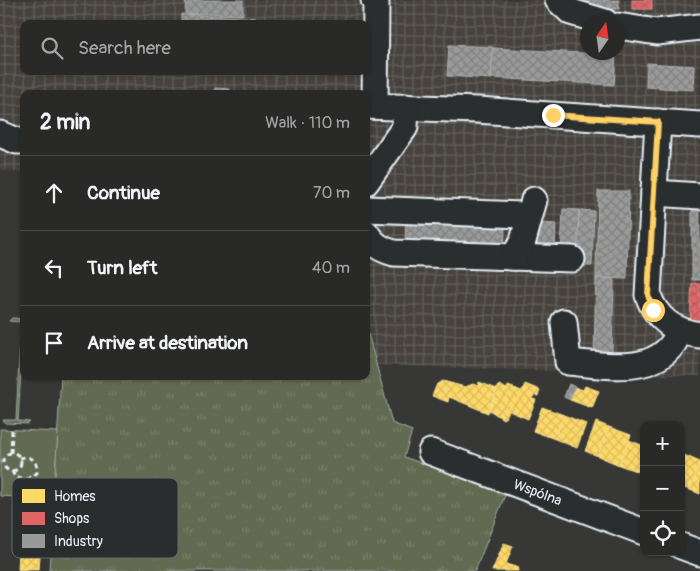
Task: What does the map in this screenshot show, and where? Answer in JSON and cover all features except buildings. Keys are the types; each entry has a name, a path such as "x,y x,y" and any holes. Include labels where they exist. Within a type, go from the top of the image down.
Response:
{"street":[{"path":"374,0 376,3 371,106 700,125"},
{"path":"558,0 571,12 581,15"},
{"path":"625,27 657,32 700,27"},
{"path":"370,176 405,127 406,108"},
{"path":"658,122 648,295 653,310 665,322 690,332"},
{"path":"0,134 20,140"},
{"path":"654,193 700,196"},
{"path":"370,209 523,215 532,205 523,240 514,257"},
{"path":"370,240 380,249 394,253 572,259"},
{"path":"564,322 568,362 627,366 646,363 669,349 690,332"},
{"name":"Wspólna","path":"430,452 640,531"},
{"path":"685,547 700,553"}],"path":[{"path":"11,453 12,430"},
{"path":"12,471 20,466 20,458 16,453 4,456 2,463 5,468 12,471 15,477 21,478"},
{"path":"20,458 29,457 34,459 37,465 37,473 29,478"}],"shaded area":[{"path":"0,0 700,0 700,376 377,365 370,340 370,90 20,90 20,172 0,170"}],"green space":[{"path":"12,318 20,319 20,322 9,321"},
{"path":"370,341 392,423 412,431 404,457 506,493 475,571 49,571 50,558 178,558 178,478 55,478 61,380 370,380"},
{"path":"20,342 18,421 30,422 28,424 5,423 3,420 16,420"},
{"path":"0,429 58,432 55,478 12,478 12,497 0,496"}],"route":[{"path":"553,115 658,122 648,295 653,310"}]}
